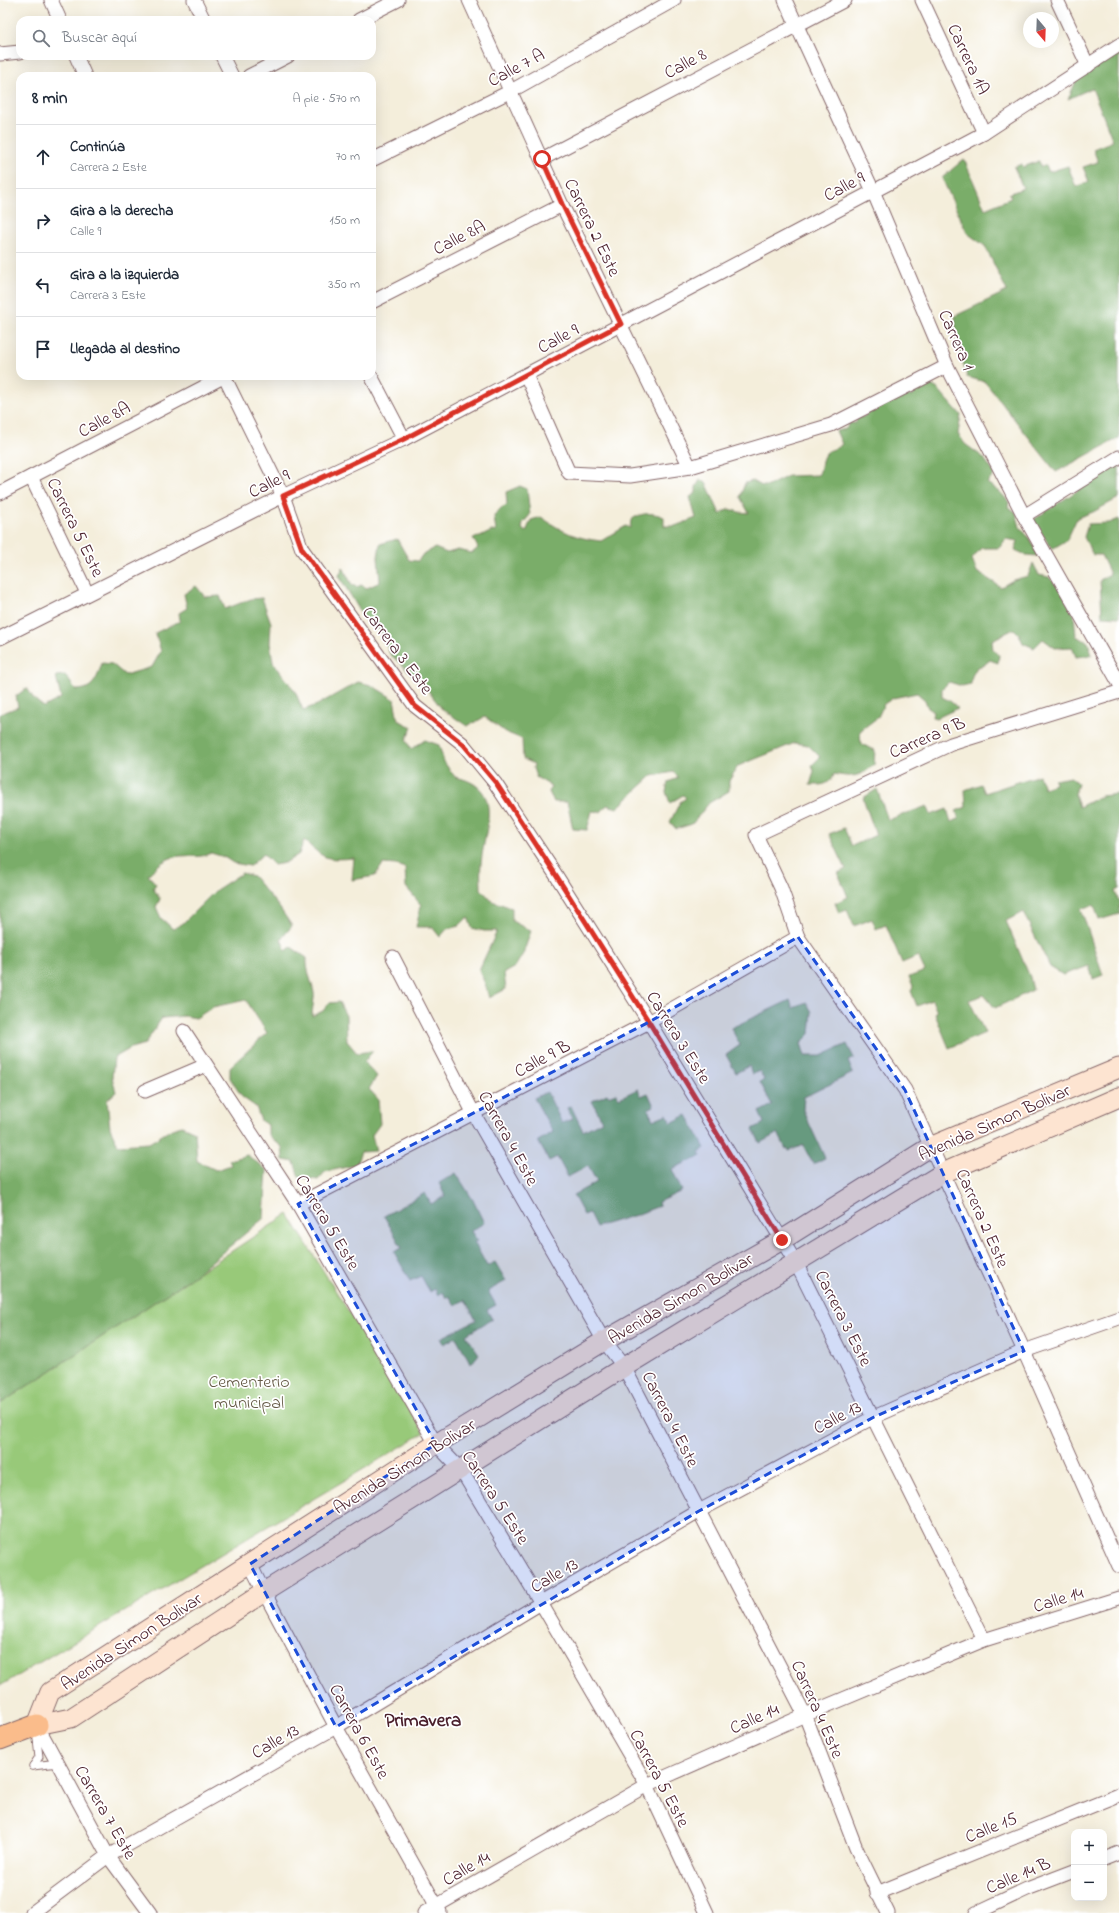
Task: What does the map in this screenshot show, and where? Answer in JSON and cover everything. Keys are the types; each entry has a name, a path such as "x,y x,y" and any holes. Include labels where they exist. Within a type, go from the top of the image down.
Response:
{"main road":[{"name":"Avenida Simon Bolivar","path":"36,1725 50,1692 436,1444 604,1341 782,1240 930,1147 1119,1068"},
{"name":"Avenida Simon Bolivar","path":"36,1725 71,1718 264,1592 624,1367 943,1173 1119,1098"},
{"path":"0,1740 36,1725"}],"street":[{"path":"51,0 58,16"},
{"path":"194,0 202,16"},
{"path":"367,16 398,0"},
{"name":"Carrera 2 Este","path":"469,0 562,204 690,467"},
{"name":"Calle 7 A","path":"376,158 511,92 674,0"},
{"name":"Carrera 1","path":"785,0 873,191 947,366 1024,516 1119,683"},
{"name":"Calle 8","path":"542,159 845,0"},
{"name":"Carrera 1A","path":"922,0 984,133"},
{"path":"1057,0 1088,66"},
{"name":"Calle 9","path":"0,638 87,593 283,496 404,439 984,133 1119,45"},
{"path":"0,54 16,52"},
{"path":"78,60 83,72"},
{"path":"224,60 230,72"},
{"path":"257,72 280,60"},
{"name":"Calle 8A","path":"376,300 562,204"},
{"path":"526,375 569,473 630,476 690,467 832,425 947,366"},
{"name":"Calle 8A","path":"0,493 216,380"},
{"path":"226,380 283,496"},
{"path":"373,380 404,439"},
{"path":"1024,516 1119,457"},
{"name":"Carrera 5 Este","path":"32,477 87,593"},
{"name":"Carrera 3 Este","path":"283,496 302,549 415,706 463,744 496,783 649,1022 796,1263 984,1640"},
{"name":"Carrera 9 B","path":"756,835 951,744 1119,692"},
{"name":"Carrera 2 Este","path":"756,835 781,888 798,937 904,1090 1024,1351 1119,1566"},
{"name":"Calle 9 B","path":"298,1204 649,1022 798,937"},
{"name":"Carrera 4 Este","path":"393,957 474,1114 604,1341 624,1367 698,1512 805,1715 856,1848 888,1913"},
{"name":"Carrera 5 Este","path":"184,1031 298,1204 436,1444 461,1470 541,1603 647,1785 707,1913"},
{"path":"145,1091 206,1065"},
{"name":"Calle 13","path":"32,1913 108,1856 336,1727 541,1603 698,1512 874,1417 1024,1351 1119,1318"},
{"name":"Carrera 6 Este","path":"250,1564 336,1727 439,1909"},
{"name":"Calle 14","path":"424,1913 439,1909 647,1785 805,1715 984,1640 1119,1598"},
{"name":"Carrera 7 Este","path":"36,1725 108,1856 150,1913"},
{"name":"Calle 15","path":"877,1893 1119,1795"},
{"path":"1107,1858 1119,1853"},
{"name":"Calle 14 B","path":"976,1913 1027,1889 1071,1872"}],"lane":[{"path":"36,1725 39,1757 33,1766 58,1763"}],"highlighted area":[{"path":"798,937 905,1090 1024,1351 874,1417 699,1511 336,1727 250,1564 436,1444 298,1204 649,1022"}],"green space":[{"path":"1119,54 1119,438 1056,472 985,382 967,377 957,340 955,316 1007,291 985,246 967,233 942,178 964,159 985,209 1011,198 1009,194 1023,188 1014,167 1022,164 1023,167 1039,161 1041,167 1046,165 1049,172 1068,166 1076,187 1089,182 1083,167 1098,162 1093,149 1113,141 1092,88 1068,99 1078,77"},
{"path":"928,383 938,389 961,415 958,434 965,444 983,457 995,474 987,483 1000,492 1009,502 1008,507 1016,512 1020,527 1030,539 1038,556 1026,555 1015,550 1018,541 1006,539 999,548 981,548 972,559 977,572 1001,587 1013,580 1028,576 1033,563 1039,575 1049,577 1061,590 1074,614 1076,636 1088,642 1092,655 1076,657 1072,647 1055,648 1043,639 1034,648 1023,643 1019,634 1014,629 992,640 993,650 999,655 998,663 990,660 984,665 977,667 972,676 971,684 962,686 949,682 942,689 942,697 950,701 958,708 937,718 932,717 933,711 928,708 925,700 917,693 893,698 884,704 878,717 860,731 861,744 875,750 874,765 856,776 834,774 830,781 825,784 810,785 814,771 812,765 820,757 808,745 795,743 738,766 729,781 729,791 709,803 692,824 676,829 670,822 680,802 686,798 683,795 670,803 666,792 668,782 678,778 674,772 652,776 617,808 607,805 601,812 592,811 587,830 573,829 567,802 554,802 549,792 551,786 536,777 533,768 534,764 523,759 522,739 505,732 485,717 467,726 442,709 426,688 390,654 382,634 375,624 366,621 339,576 343,567 352,585 357,587 361,585 367,588 380,582 378,557 380,544 397,539 409,560 418,561 423,554 435,548 447,553 458,550 472,553 478,548 473,538 480,537 492,531 496,532 494,516 501,508 507,505 506,492 520,486 527,489 530,515 523,523 522,529 526,532 531,520 541,517 570,534 601,541 626,526 630,528 631,520 643,514 656,514 664,517 664,526 675,526 696,518 690,497 696,493 696,487 700,480 706,482 720,514 729,509 749,513 740,497 745,483 753,481 762,486 768,486 788,476 818,475 822,459 825,454 842,444 836,431 846,429 849,423 856,423 857,417 863,417 867,413 902,395 913,396 917,388"},
{"path":"1119,463 1119,498 1093,512 1077,518 1067,540 1052,549 1033,520"},
{"path":"1119,519 1119,617 1102,616 1100,580 1110,574 1101,555 1093,555 1084,537 1088,524 1109,523"},
{"path":"196,586 205,597 220,596 225,609 251,599 262,598 271,623 270,643 273,662 295,691 303,710 317,705 358,682 371,685 394,699 398,720 412,727 406,740 411,749 425,740 439,745 444,762 455,777 471,782 481,790 486,800 488,824 481,864 481,889 492,901 512,908 512,921 531,931 523,954 515,967 504,973 506,989 489,998 479,970 497,931 484,931 472,928 468,917 459,926 447,929 440,937 432,927 416,927 421,905 406,887 405,868 396,865 383,864 375,876 352,880 354,858 337,859 326,857 317,852 304,840 299,854 285,863 274,865 263,854 250,866 233,863 224,857 211,853 199,856 170,858 155,868 148,875 156,884 153,888 160,899 156,907 161,918 173,929 182,924 216,890 242,873 253,876 279,907 292,926 281,939 286,951 291,947 307,958 307,967 314,995 312,1016 323,1011 329,1003 339,1002 346,1016 347,1041 357,1053 373,1051 364,1062 377,1076 369,1089 378,1099 380,1124 372,1135 376,1151 361,1152 356,1165 325,1172 318,1180 299,1177 294,1162 283,1160 282,1147 268,1135 268,1125 261,1121 256,1107 242,1097 230,1078 230,1067 267,1033 246,1000 213,1007 196,1018 185,1016 162,1018 145,1044 131,1048 114,1058 112,1077 116,1092 107,1100 110,1128 118,1145 149,1143 172,1129 182,1126 195,1132 197,1161 216,1170 231,1165 229,1160 247,1155 267,1170 264,1218 194,1276 0,1404 0,714 18,707 16,696 27,688 34,699 44,707 61,698 56,676 65,675 76,690 87,688 94,682 102,663 112,664 125,675 152,667 161,651 155,633 180,621 179,613 187,608 184,594"},
{"path":"1039,775 1044,788 1055,784 1054,780 1071,777 1078,784 1075,794 1079,807 1101,796 1119,794 1119,889 1115,891 1119,902 1119,914 1099,920 1094,905 1081,909 1103,975 1093,979 1089,966 1063,975 1050,967 1023,912 1006,921 1030,977 1033,990 995,1008 984,995 969,1000 985,1033 949,1048 935,1014 937,1012 932,1000 917,1006 911,991 913,986 909,977 925,971 918,956 902,963 886,925 876,929 872,919 854,926 847,910 839,913 835,903 848,897 838,873 846,869 829,834 844,828 852,846 876,835 863,798 877,789 888,820 927,806 931,815 947,809 951,822 959,819 956,811 966,807 965,790 981,784 985,793"},
{"path":"790,1000 793,1008 807,1003 812,1012 810,1034 801,1043 805,1056 821,1056 847,1044 854,1058 848,1061 853,1073 804,1097 803,1110 825,1158 813,1164 803,1145 789,1151 788,1148 786,1149 778,1133 760,1143 753,1129 764,1123 759,1112 772,1105 760,1082 764,1080 760,1071 752,1074 749,1066 736,1073 726,1055 740,1045 731,1028"},
{"path":"638,1089 641,1096 648,1093 654,1106 648,1109 653,1120 667,1114 671,1123 687,1115 705,1148 699,1152 701,1156 672,1169 682,1191 658,1202 659,1206 636,1215 596,1227 589,1213 584,1215 573,1195 597,1182 588,1166 568,1177 557,1157 549,1161 538,1141 553,1132 534,1098 547,1092 562,1123 572,1119 567,1108 571,1106 583,1131 602,1121 592,1101 607,1094 608,1096 616,1093 619,1098"},
{"path":"456,1173 473,1200 484,1223 471,1231 477,1241 474,1242 487,1266 495,1262 506,1281 488,1291 496,1305 487,1310 492,1319 466,1335 479,1354 471,1364 456,1337 444,1344 441,1338 476,1320 465,1300 455,1305 449,1296 446,1298 443,1292 438,1295 435,1289 430,1292 421,1276 410,1281 394,1252 402,1248 384,1216 425,1193 431,1204 445,1196 439,1183"},
{"name":"Cementerio municipal","path":"288,1214 424,1433 0,1686 0,1404"}],"district":[{"name":"Primavera","path":"423,1719"}],"route":[{"path":"542,159 562,204 621,324 404,439 283,496 302,549 415,706 463,744 496,783 649,1022 782,1240"}]}
